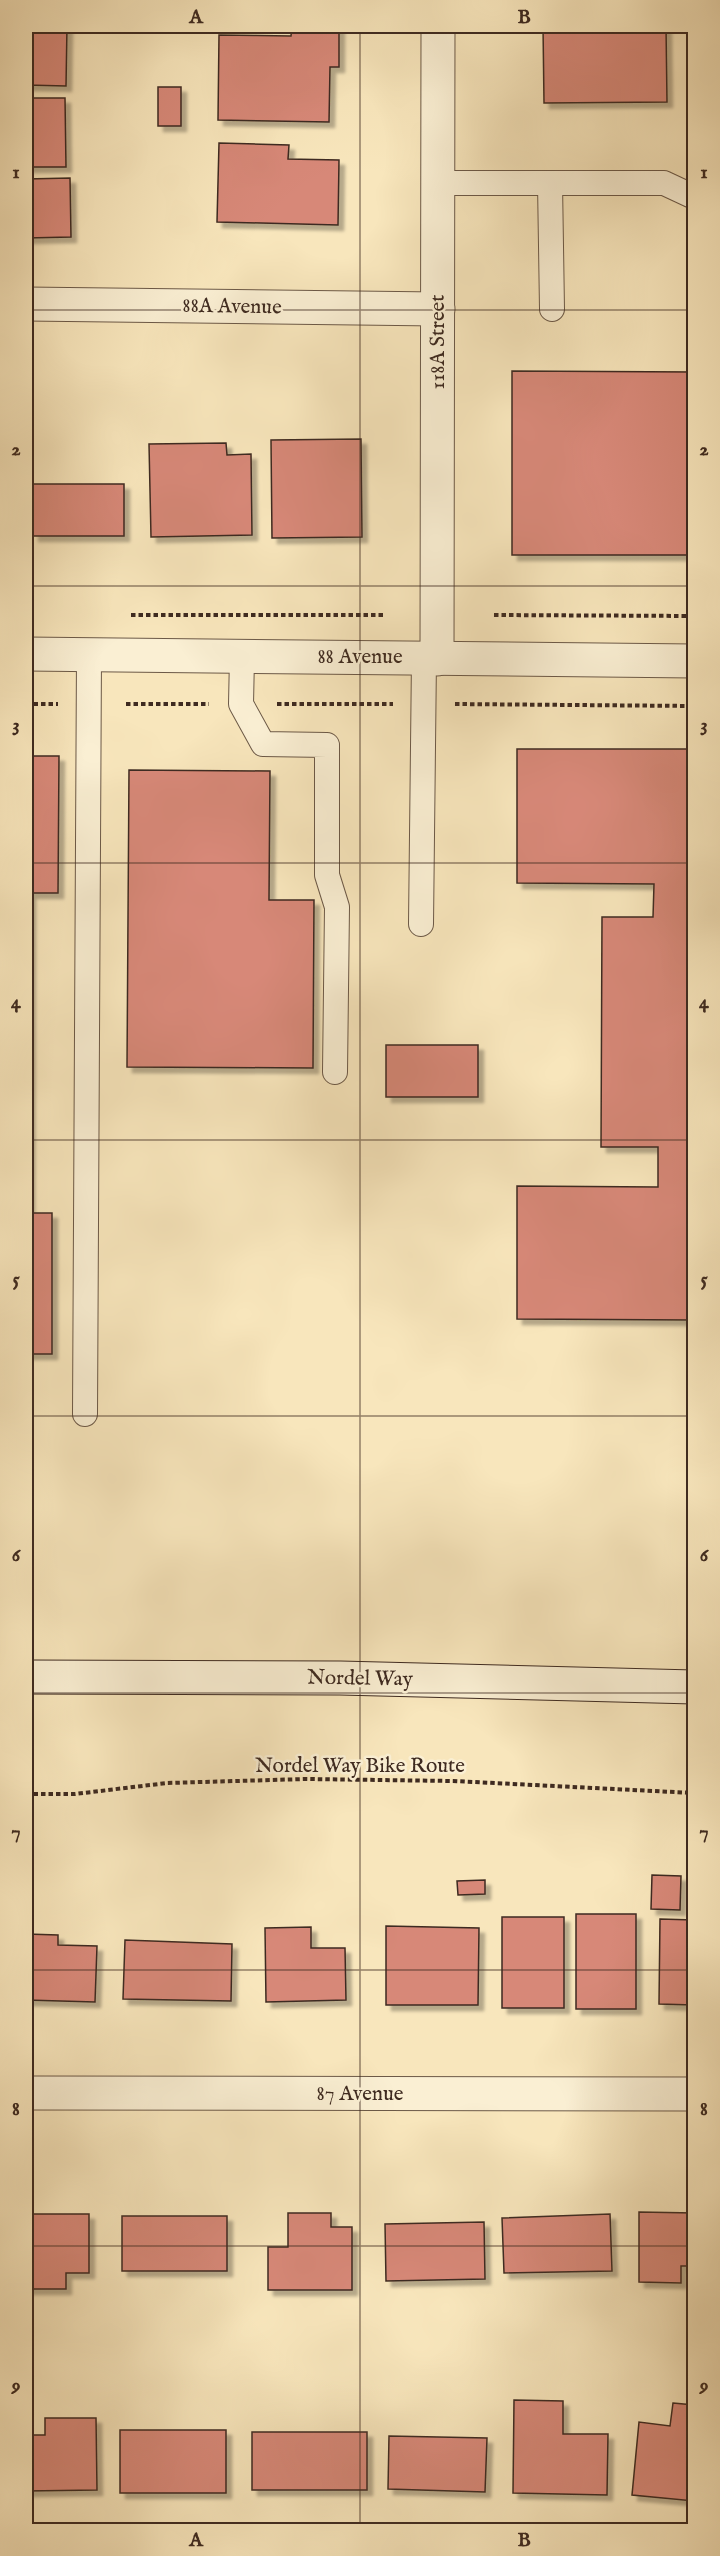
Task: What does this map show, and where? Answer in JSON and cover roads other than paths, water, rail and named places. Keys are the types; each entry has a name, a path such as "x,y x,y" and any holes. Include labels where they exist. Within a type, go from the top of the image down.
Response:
{"street":[{"name":"118A Street","path":"430,658 438,309 438,26"},
{"name":"88A Avenue","path":"26,304 438,309"},
{"name":"88 Avenue","path":"26,654 694,661"},
{"name":"Nordel Way","path":"26,1677 340,1678 694,1687"},
{"name":"87 Avenue","path":"26,2093 694,2094"}],"lane":[{"path":"437,183 664,183 690,190"},
{"path":"550,183 552,309"},
{"path":"86,1414 89,655"},
{"path":"242,657 241,704 263,744 327,745 327,875 337,908 335,1072"},
{"path":"421,924 430,658"}]}
